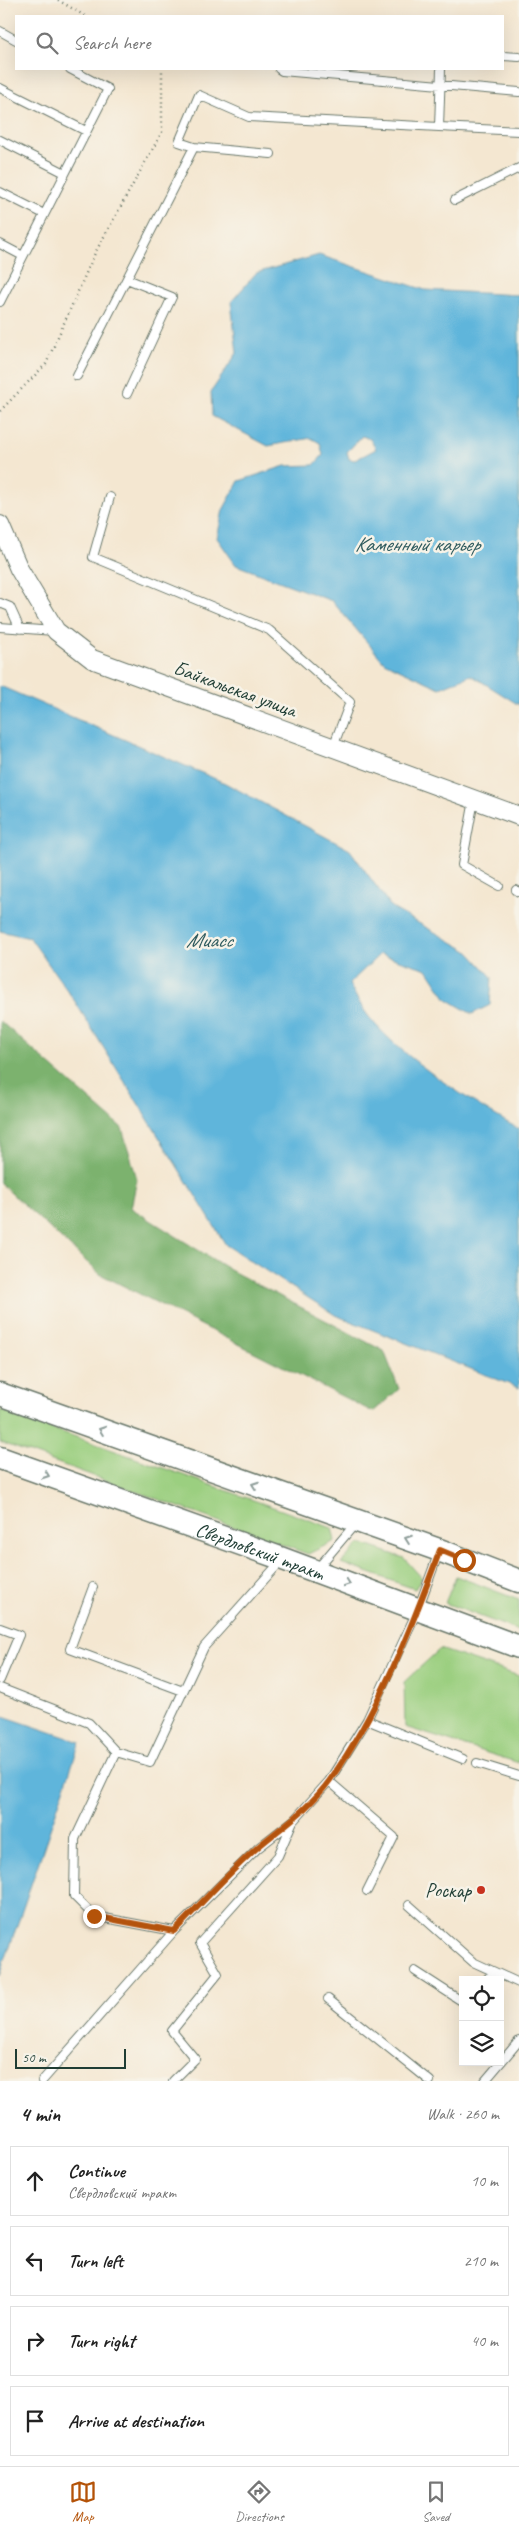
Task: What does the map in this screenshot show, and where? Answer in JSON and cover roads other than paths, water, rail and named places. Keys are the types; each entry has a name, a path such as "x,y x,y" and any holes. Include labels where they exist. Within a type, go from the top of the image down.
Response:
{"main road":[{"path":"0,1394 440,1550 519,1581"},
{"name":"Свердловский тракт","path":"0,1458 283,1559 519,1647"}],"street":[{"name":"Байкальская улица","path":"0,525 19,569 56,631 92,659 519,816"}],"lane":[{"path":"0,31 15,39"},
{"path":"504,56 519,57"},
{"path":"0,300 108,89 72,70"},
{"path":"280,70 519,92"},
{"path":"438,127 441,70"},
{"path":"0,88 86,131"},
{"path":"271,154 194,148 180,142 200,95 250,117 519,131"},
{"path":"0,140 65,173"},
{"path":"77,376 194,148"},
{"path":"456,200 519,168"},
{"path":"0,192 44,214"},
{"path":"0,244 23,256"},
{"path":"127,279 172,298 127,394"},
{"path":"110,497 93,557 269,630 350,702 333,747"},
{"path":"0,603 10,607 20,628"},
{"path":"0,627 56,631"},
{"path":"474,800 462,865 499,886"},
{"path":"315,1571 358,1521"},
{"path":"42,2081 174,1931 258,1848 294,1820 329,1781 367,1720 418,1609 440,1550"},
{"path":"0,1688 89,1723 116,1752 150,1762 204,1647 283,1559"},
{"path":"93,1587 70,1649 183,1691"},
{"path":"0,1628 19,1635 0,1680"},
{"path":"367,1720 463,1759"},
{"path":"116,1752 75,1839 74,1896 94,1916 174,1931"},
{"path":"476,1763 519,1776"},
{"path":"329,1781 394,1837 367,1891"},
{"path":"173,2081 195,2058 172,2031 218,1974 200,1943 278,1856 294,1820"},
{"path":"409,1905 473,1962 519,1983"},
{"path":"415,1971 459,1999"},
{"path":"490,1976 494,1972"},
{"path":"328,1999 430,2081"},
{"path":"485,2081 519,2041"}],"water":[{"name":"Каменный карьер","path":"319,255 425,290 519,295 519,705 471,675 440,688 384,662 332,601 236,565 217,538 223,510 239,481 285,466 314,465 323,455 320,443 311,438 268,446 212,416 211,392 237,353 231,302 256,273","holes":["362,436 370,439 376,449 355,460 349,459 347,452"]},
{"name":"Миасс","path":"0,686 225,783 350,850 392,908 468,951 492,977 490,1005 472,1014 447,999 427,969 380,954 349,984 369,1017 400,1048 439,1079 519,1129 519,1388 335,1315 226,1245 74,1000 30,938 0,931"},
{"path":"0,1715 80,1742 0,1975"}],"place":[{"name":"Роскар","path":"481,1890"}]}
